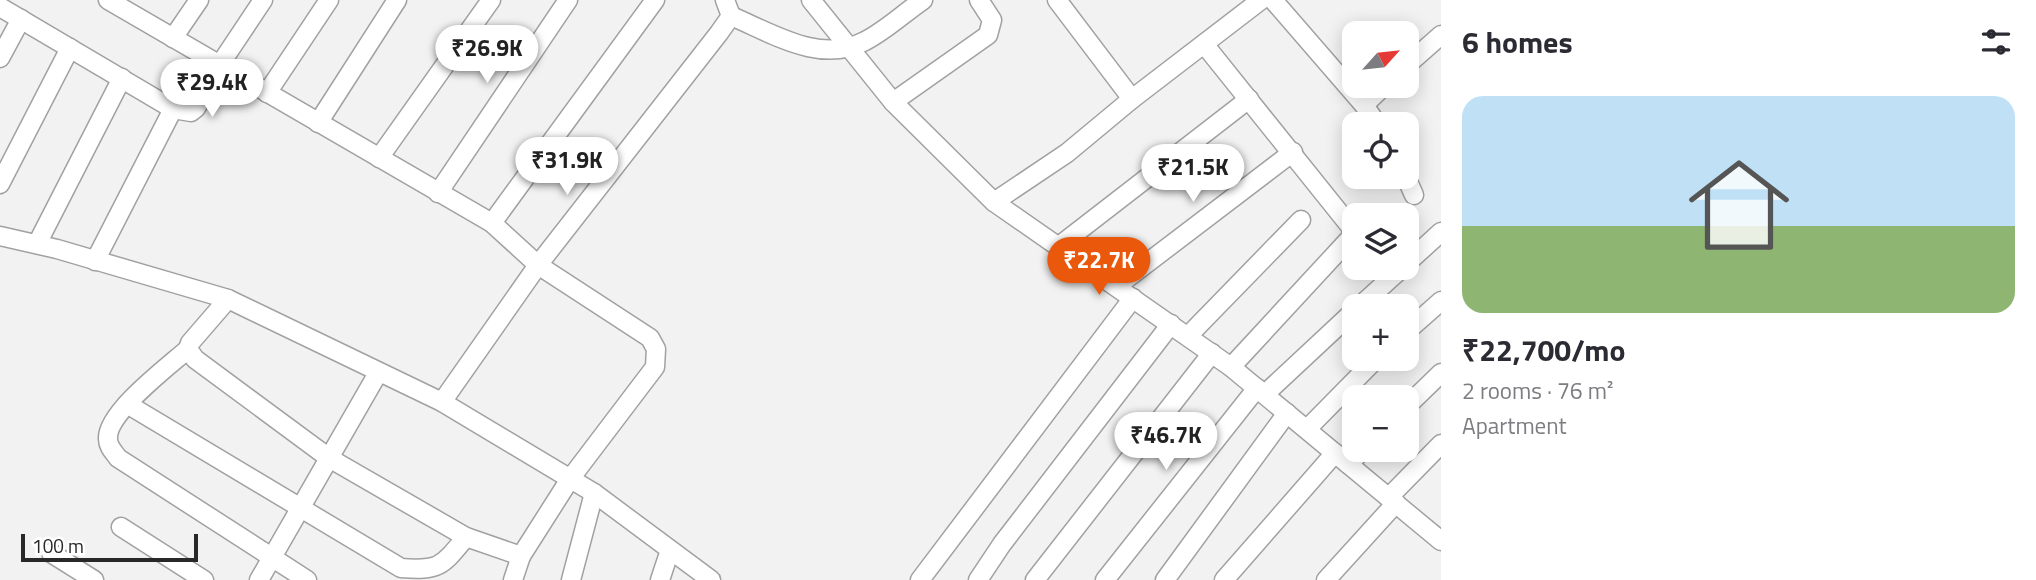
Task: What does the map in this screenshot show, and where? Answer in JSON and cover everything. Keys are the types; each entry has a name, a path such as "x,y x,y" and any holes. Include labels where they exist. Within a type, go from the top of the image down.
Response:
{"street":[{"path":"108,0 492,223 538,265 650,338 656,349 655,367 570,479 521,556 513,580"},
{"path":"173,38 199,0"},
{"path":"0,7 184,113 196,108 219,66 263,0"},
{"path":"267,93 329,0"},
{"path":"318,122 397,0"},
{"path":"379,158 491,0"},
{"path":"438,192 568,0"},
{"path":"492,223 655,0"},
{"path":"811,0 893,102 994,202 1212,353 1342,458 1224,580"},
{"path":"442,402 538,265 728,8 808,49 836,50 864,42 903,6 923,0"},
{"path":"893,102 988,35 992,20 979,0"},
{"path":"1057,0 1132,99"},
{"path":"994,202 1067,153 1132,99 1261,0"},
{"path":"1273,0 1369,112"},
{"path":"0,58 21,19"},
{"path":"1419,56 1438,43"},
{"path":"1204,44 1293,152 1342,217"},
{"path":"0,184 70,48"},
{"path":"37,244 122,78"},
{"path":"1364,105 1371,98"},
{"path":"1059,246 1250,99"},
{"path":"95,261 173,108"},
{"path":"1116,286 1293,152"},
{"path":"1411,189 1414,195"},
{"path":"1188,337 1301,220"},
{"path":"1419,249 1441,232"},
{"path":"0,236 37,244 228,299 442,402 594,493 711,580"},
{"path":"1231,367 1342,246"},
{"path":"1373,294 1389,280"},
{"path":"920,580 1133,298"},
{"path":"228,299 188,349 127,404 109,428 109,447 118,458 307,580"},
{"path":"1419,320 1441,301"},
{"path":"1105,580 1261,391 1342,322"},
{"path":"978,580 1171,324"},
{"path":"188,349 195,359 329,458 466,537 521,556"},
{"path":"1035,580 1212,353"},
{"path":"1307,429 1364,371"},
{"path":"259,580 378,373"},
{"path":"1419,394 1441,373"},
{"path":"127,404 401,568 420,569 442,565 466,537"},
{"path":"1165,580 1287,413"},
{"path":"1326,580 1441,444"},
{"path":"1347,462 1441,541"},
{"path":"571,580 594,493"},
{"path":"121,527 204,580"},
{"path":"660,580 670,550"},
{"path":"51,553 94,580"}]}
